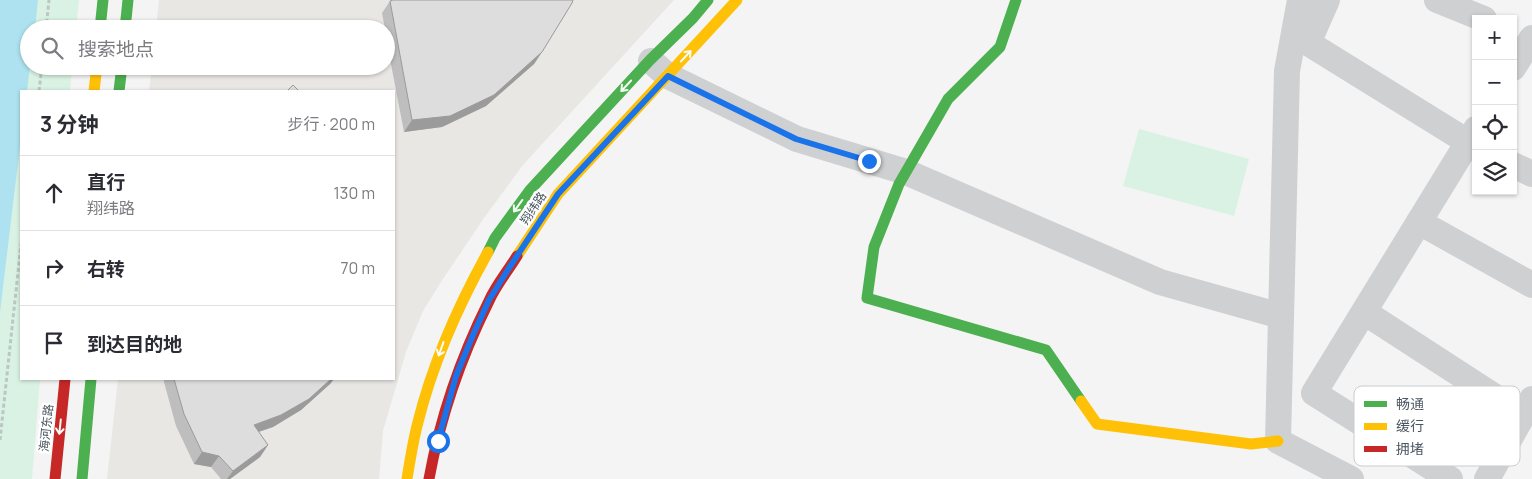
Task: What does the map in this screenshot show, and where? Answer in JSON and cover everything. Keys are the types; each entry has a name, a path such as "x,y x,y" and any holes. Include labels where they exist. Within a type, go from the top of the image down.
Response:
{"street":[{"path":"101,20 103,0"},
{"path":"126,20 128,0"},
{"name":"翔纬路","path":"429,479 456,376 489,300 558,194 659,68 693,18 708,0"},
{"name":"翔纬路","path":"406,479 429,382 444,339 469,285 495,238 530,190 659,68 737,0"},
{"path":"1016,0 1000,48 948,99 899,184 874,247 866,298 1046,350 1097,424 1251,444 1278,441 1351,479"},
{"path":"1278,441 1287,71 1300,0"},
{"path":"1327,0 1308,43 1472,139"},
{"path":"1437,0 1474,15"},
{"path":"1517,32 1532,38 1517,62"},
{"path":"659,68 796,139 906,172 1160,282 1281,316"},
{"path":"94,90 95,75"},
{"path":"119,90 121,75"},
{"path":"1354,418 1314,393 1419,222 1472,142"},
{"path":"1517,167 1532,174"},
{"path":"1419,222 1532,285"},
{"path":"1364,312 1492,386"},
{"name":"海河东路","path":"55,479 64,380"},
{"path":"82,479 91,380"},
{"path":"1520,421 1528,407"},
{"path":"1429,466 1450,479"},
{"path":"1487,479 1494,466"}],"path":[{"path":"47,20 49,0"},
{"path":"39,90 41,75"},
{"path":"0,440 20,253"}],"shaded area":[{"path":"159,0 674,0 523,165 484,218 423,311 406,352 383,431 379,479 107,479 118,380 395,380 395,90 149,90 151,75 395,75 395,20 157,20"}],"green space":[{"path":"0,0 79,0 77,20 20,20 20,75 71,75 70,90 20,90 20,380 40,380 32,479 0,479"},
{"path":"1139,129 1249,159 1234,216 1123,186"}],"water":[{"path":"0,0 38,0 36,20 20,20 20,75 29,75 27,90 20,90 20,146 0,312"}],"building":[{"path":"573,0 542,52 494,95 450,116 412,120 390,1"},
{"path":"293,85 298,90 288,90"},
{"path":"174,380 330,380 309,399 281,415 254,425 268,445 233,471 219,456 202,452 184,414"}],"traffic: fast":[{"path":"101,20 103,0"},
{"path":"126,20 128,0"},
{"path":"488,252 495,238 530,190 708,0"},
{"path":"1016,0 1000,47 948,99 899,184 874,247 867,298 1046,350 1081,401"},
{"path":"119,90 121,75"},
{"path":"82,479 91,380"}],"traffic: slow":[{"path":"517,256 558,194 737,0"},
{"path":"94,90 96,75"},
{"path":"407,479 416,429 431,378 447,335 488,252"},
{"path":"1081,401 1097,424 1251,444 1278,441"}],"traffic: jam":[{"path":"429,479 445,411 469,344 492,295 517,256"},
{"path":"55,479 65,380"}],"route":[{"path":"438,441 456,376 489,300 509,268 558,194 668,76 796,139 869,161"}]}
